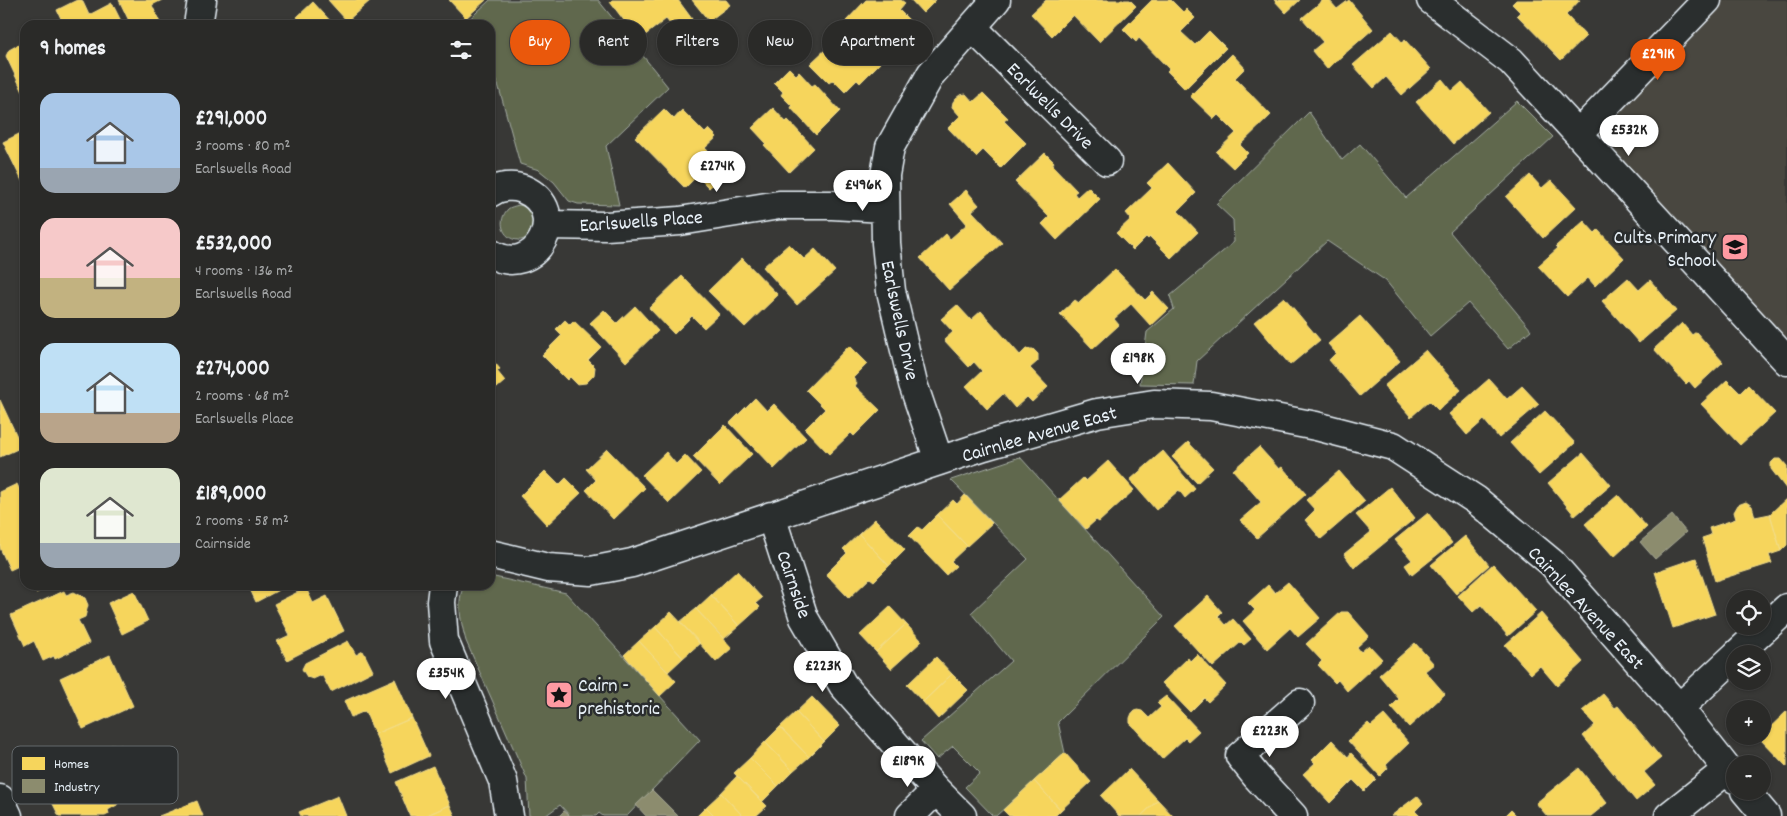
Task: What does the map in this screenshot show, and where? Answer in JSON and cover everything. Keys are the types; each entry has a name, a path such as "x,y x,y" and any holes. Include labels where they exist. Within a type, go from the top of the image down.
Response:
{"street":[{"path":"199,20 202,0"},
{"name":"Earlswells Drive","path":"940,462 913,384 891,292 884,208 885,176 890,147 931,74 996,0"},
{"path":"1579,134 1707,0"},
{"path":"1434,1 1511,61 1787,360"},
{"name":"Earlwells Drive","path":"972,27 1107,161"},
{"path":"495,191 506,187 519,187 530,192 540,201 546,212 548,225 544,238 536,250 525,258 512,260 495,256"},
{"name":"Earlswells Place","path":"548,225 606,226 680,221 779,205 832,205 884,208"},
{"name":"Cairnlee Avenue East","path":"495,555 548,568 591,571 632,563 984,446 1097,413 1154,404 1211,406 1316,426 1393,446 1476,500 1552,563 1679,708 1726,768"},
{"name":"Cairnside","path":"771,516 804,618 843,685 936,790 962,816"},
{"path":"442,590 441,602 444,641 503,782 509,816"},
{"path":"1747,645 1787,608"},
{"path":"1679,708 1726,664"},
{"path":"1293,816 1240,756 1300,703"},
{"path":"1669,816 1726,777"},
{"path":"910,816 936,790"},
{"path":"0,799 8,816"},
{"path":"1753,800 1766,816"}],"shaded area":[{"name":"Cults Primary School","path":"1707,0 1787,0 1787,361 1579,133"}],"green space":[{"path":"490,0 598,0 614,20 580,20 580,65 647,65 647,61 668,87 606,146 619,205 578,204 569,201 554,182 539,170 520,164 495,73 495,20 468,20"},
{"path":"1517,101 1553,137 1450,232 1531,330 1508,349 1468,303 1430,336 1386,281 1327,241 1197,361 1194,385 1140,384 1147,332 1174,309 1170,296 1234,242 1233,220 1216,204 1309,112 1342,160 1360,144 1406,198"},
{"path":"519,205 530,208 536,217 529,237 522,240 513,239 508,236 502,223 508,209"},
{"path":"1020,457 1164,617 1058,722 1065,753 996,816 993,816 965,787 980,773 953,746 937,759 921,741 1011,661 971,613 1028,559 951,480"},
{"path":"495,577 566,593 700,740 627,816 603,816 599,813 596,816 570,816 560,805 545,816 529,816 527,779 466,641 461,620 460,599 463,590 495,590"}],"building: Homes":[{"path":"77,0 82,0 89,15 112,3 120,20 62,20 57,10"},
{"path":"119,0 162,0 152,5 159,20 129,20"},
{"path":"328,0 371,0 348,20"},
{"path":"449,0 486,0 466,18"},
{"path":"612,0 678,0 692,19 657,20 657,26 647,34 647,20 624,20 610,2"},
{"path":"692,0 726,0 730,5 708,20"},
{"path":"866,0 901,0 905,3 899,10 909,20 847,20"},
{"path":"911,0 936,0 923,13"},
{"path":"1046,0 1130,0 1136,6 1099,42 1073,15 1052,36 1031,14"},
{"path":"1152,0 1171,0 1183,12 1186,9 1195,18 1181,32 1195,45 1209,31 1226,48 1185,89 1167,71 1169,69 1139,38 1136,42 1123,29"},
{"path":"1274,0 1300,0 1286,13"},
{"path":"1323,0 1329,0 1337,9 1349,0 1373,29 1327,69 1312,51 1323,42 1302,18"},
{"path":"1516,0 1580,0 1566,15 1586,36 1561,60 1517,15 1520,12 1512,4"},
{"path":"313,2 329,20 300,20 297,17"},
{"path":"1392,31 1403,43 1405,40 1431,69 1402,95 1386,77 1374,88 1353,65"},
{"path":"20,44 20,86 6,56 9,50"},
{"path":"822,53 822,65 878,65 860,83 857,80 845,92 833,80 829,83 811,65"},
{"path":"1232,54 1245,68 1235,78 1271,115 1240,145 1248,153 1233,168 1216,152 1236,133 1218,115 1214,119 1190,96"},
{"path":"789,68 796,75 799,72 812,86 815,84 840,111 816,135 791,108 792,106 781,95 783,92 774,83"},
{"path":"1442,79 1452,91 1462,82 1489,112 1453,144 1416,102"},
{"path":"983,93 1008,118 1004,121 1026,143 1001,168 983,150 976,157 948,128 960,116 952,107 956,98 966,94 973,102"},
{"path":"773,108 786,122 788,120 814,148 789,172 764,145 766,143 752,128"},
{"path":"664,109 674,119 682,110 705,133 709,129 717,137 705,148 728,170 709,188 697,176 685,188 635,137"},
{"path":"20,134 20,177 3,142"},
{"path":"1045,153 1054,162 1052,165 1077,191 1074,193 1077,197 1088,187 1100,199 1057,240 1042,224 1049,217 1015,182"},
{"path":"1168,163 1196,193 1178,211 1198,232 1171,258 1150,237 1148,239 1146,237 1133,250 1116,233 1131,219 1126,213 1152,188 1147,183"},
{"path":"1530,175 1542,188 1551,180 1576,207 1543,238 1506,197"},
{"path":"966,190 979,205 972,211 1002,243 949,290 920,258 946,234 950,239 967,224 950,204"},
{"path":"1584,221 1595,233 1598,230 1624,258 1595,286 1588,278 1567,297 1538,266 1558,248 1556,246"},
{"path":"789,244 804,259 815,249 835,271 797,305 763,267"},
{"path":"742,258 778,295 745,327 708,291"},
{"path":"1115,269 1145,300 1153,292 1169,309 1151,326 1131,304 1114,319 1119,325 1093,349 1060,314 1075,300 1079,303"},
{"path":"682,276 719,314 704,328 692,316 674,334 649,308"},
{"path":"1628,278 1639,290 1650,280 1676,311 1639,343 1602,301"},
{"path":"1284,297 1320,340 1290,365 1254,322"},
{"path":"957,305 971,320 981,311 1020,355 1026,349 1033,349 1038,354 1038,361 1030,368 1048,387 1032,402 1027,397 1015,408 1003,394 987,409 966,386 982,371 974,362 969,367 944,340 953,332 941,319"},
{"path":"635,306 658,331 626,362 590,323 604,310 617,323"},
{"path":"1360,316 1400,361 1360,396 1329,360 1336,353 1328,344"},
{"path":"565,320 570,325 574,321 601,347 588,360 595,367 594,375 586,383 577,384 570,377 567,380 542,355 562,335 556,329"},
{"path":"1682,323 1692,335 1696,332 1723,362 1695,388 1689,381 1686,384 1654,349"},
{"path":"849,346 867,364 853,378 857,383 855,386 880,410 854,436 851,433 829,454 805,429 825,409 806,390"},
{"path":"1426,350 1461,390 1438,410 1429,401 1411,417 1384,386"},
{"path":"495,363 500,369 497,371 505,381 495,390"},
{"path":"1489,379 1507,399 1522,386 1539,404 1499,438 1484,420 1467,435 1449,414"},
{"path":"1727,380 1740,393 1748,385 1775,413 1740,445 1701,404"},
{"path":"755,398 767,411 774,404 806,438 774,469 730,423"},
{"path":"0,400 20,443 20,448 0,457"},
{"path":"1545,411 1575,443 1539,475 1510,443"},
{"path":"725,425 752,454 720,485 693,457"},
{"path":"1188,442 1213,468 1197,483 1172,457"},
{"path":"1259,447 1279,469 1282,467 1306,494 1257,538 1240,520 1261,502 1233,470"},
{"path":"607,449 645,488 613,519 586,490 596,480 586,469"},
{"path":"1163,451 1195,489 1185,498 1179,490 1156,510 1130,480"},
{"path":"666,452 676,464 685,455 701,472 669,503 642,475"},
{"path":"1583,453 1611,485 1575,516 1548,483"},
{"path":"1775,459 1781,459 1787,466 1787,490 1771,469 1771,463"},
{"path":"1108,461 1134,490 1099,522 1096,520 1086,529 1059,500 1083,478 1086,481"},
{"path":"545,471 559,485 566,478 581,493 547,525 520,496"},
{"path":"1339,471 1365,501 1321,539 1305,520 1315,510 1306,500"},
{"path":"17,484 20,490 20,565 10,570 0,548 0,492"},
{"path":"1390,487 1415,518 1354,568 1344,554 1371,532 1356,515"},
{"path":"965,495 992,523 967,546 937,515 953,500 957,504"},
{"path":"1618,495 1647,527 1614,557 1585,524"},
{"path":"1787,498 1787,545 1781,551 1770,514"},
{"path":"1746,502 1752,506 1755,517 1770,514 1781,551 1769,555 1772,563 1715,581 1702,538 1711,535 1709,528 1736,519 1734,512 1738,505"},
{"path":"1428,513 1452,543 1412,575 1405,565 1412,560 1395,540"},
{"path":"937,515 967,546 951,561 956,566 946,575 909,536 918,527 922,530"},
{"path":"875,519 905,550 889,566 859,534"},
{"path":"859,534 889,566 874,581 870,578 849,598 826,574 847,553 843,549"},
{"path":"1465,536 1489,565 1456,594 1431,565"},
{"path":"1696,558 1715,614 1673,628 1655,572"},
{"path":"1493,564 1536,611 1508,636 1481,605 1473,612 1458,596"},
{"path":"737,571 762,598 756,603 760,607 739,626 711,595"},
{"path":"1288,582 1320,618 1298,637 1290,628 1267,649 1243,621 1255,610 1248,603 1268,585 1275,593"},
{"path":"250,590 279,590 256,602"},
{"path":"302,590 307,590 313,603 327,596 344,631 287,660 277,641 290,635 274,604"},
{"path":"64,591 66,595 74,592 85,598 88,605 85,617 78,620 89,643 55,659 54,656 43,661 34,641 25,646 11,615"},
{"path":"134,591 148,621 122,634 108,603"},
{"path":"711,595 739,626 724,639 696,609"},
{"path":"1208,596 1222,612 1218,616 1226,625 1233,619 1251,639 1244,645 1241,642 1213,667 1175,626"},
{"path":"890,607 906,624 876,652 860,635"},
{"path":"696,609 732,648 716,662 680,622"},
{"path":"671,612 700,643 683,658 655,627"},
{"path":"1341,612 1348,612 1369,636 1357,647 1361,652 1369,645 1382,659 1347,691 1338,680 1335,683 1318,665 1322,661 1306,644"},
{"path":"1541,613 1583,662 1557,686 1540,666 1531,674 1505,645"},
{"path":"906,624 922,641 891,669 876,652"},
{"path":"655,627 683,658 668,672 639,641"},
{"path":"348,641 356,655 363,651 373,671 331,692 322,675 313,679 307,677 302,669 305,663"},
{"path":"639,641 676,681 660,696 624,655"},
{"path":"1415,643 1434,664 1425,671 1445,694 1409,727 1391,707 1399,699 1379,675"},
{"path":"1197,654 1226,685 1208,702 1204,698 1190,712 1162,683 1188,658 1190,661"},
{"path":"110,655 133,706 83,729 60,678"},
{"path":"936,657 952,674 923,702 907,685"},
{"path":"952,674 968,690 938,719 923,702"},
{"path":"395,679 412,718 375,734 365,711 351,717 344,701"},
{"path":"1603,694 1615,708 1618,706 1661,758 1644,772 1655,785 1636,801 1583,736 1595,725 1582,711"},
{"path":"1166,696 1199,731 1188,741 1185,738 1162,759 1130,723 1130,718 1132,713 1137,710 1142,711 1149,718 1161,707 1157,703"},
{"path":"812,697 840,726 824,742 796,712"},
{"path":"1787,711 1787,767 1766,745 1771,745 1771,726"},
{"path":"796,712 824,742 809,757 780,727"},
{"path":"1384,715 1409,743 1386,765 1388,768 1380,776 1348,741 1368,723 1371,726"},
{"path":"412,718 429,756 392,773 375,734"},
{"path":"780,727 809,757 793,771 765,742"},
{"path":"1332,740 1348,757 1351,753 1376,779 1364,791 1353,780 1330,803 1303,774 1315,763 1312,760"},
{"path":"765,742 793,771 778,786 750,758"},
{"path":"1065,753 1091,782 1061,810 1034,781"},
{"path":"750,758 778,786 762,802 734,773"},
{"path":"433,766 450,805 425,816 410,816 396,782"},
{"path":"1579,768 1607,803 1591,816 1547,816 1536,803"},
{"path":"1129,769 1158,800 1141,816 1119,816 1101,796"},
{"path":"737,776 767,806 756,816 743,816 721,793"},
{"path":"1034,781 1061,810 1055,816 1009,816 1003,810"},
{"path":"721,793 743,816 715,816 706,807"},
{"path":"338,796 346,816 301,816 299,812"},
{"path":"1417,796 1423,803 1415,811 1420,816 1391,816"},
{"path":"1158,800 1173,816 1141,816"},
{"path":"197,801 203,816 159,816"},
{"path":"53,804 117,804 108,810 109,814 105,816 59,816"},
{"path":"450,805 455,816 425,816"},
{"path":"706,807 715,816 697,816"},
{"path":"1511,810 1517,816 1505,816"}],"building: Industry":[{"path":"1672,515 1686,532 1655,559 1640,542"},
{"path":"652,790 678,816 646,816 636,805"},
{"path":"564,811 570,816 559,816"}],"place":[{"name":"Cults Primary School","path":"1735,247"},
{"name":"Cairn - prehistoric","path":"559,695"}]}
